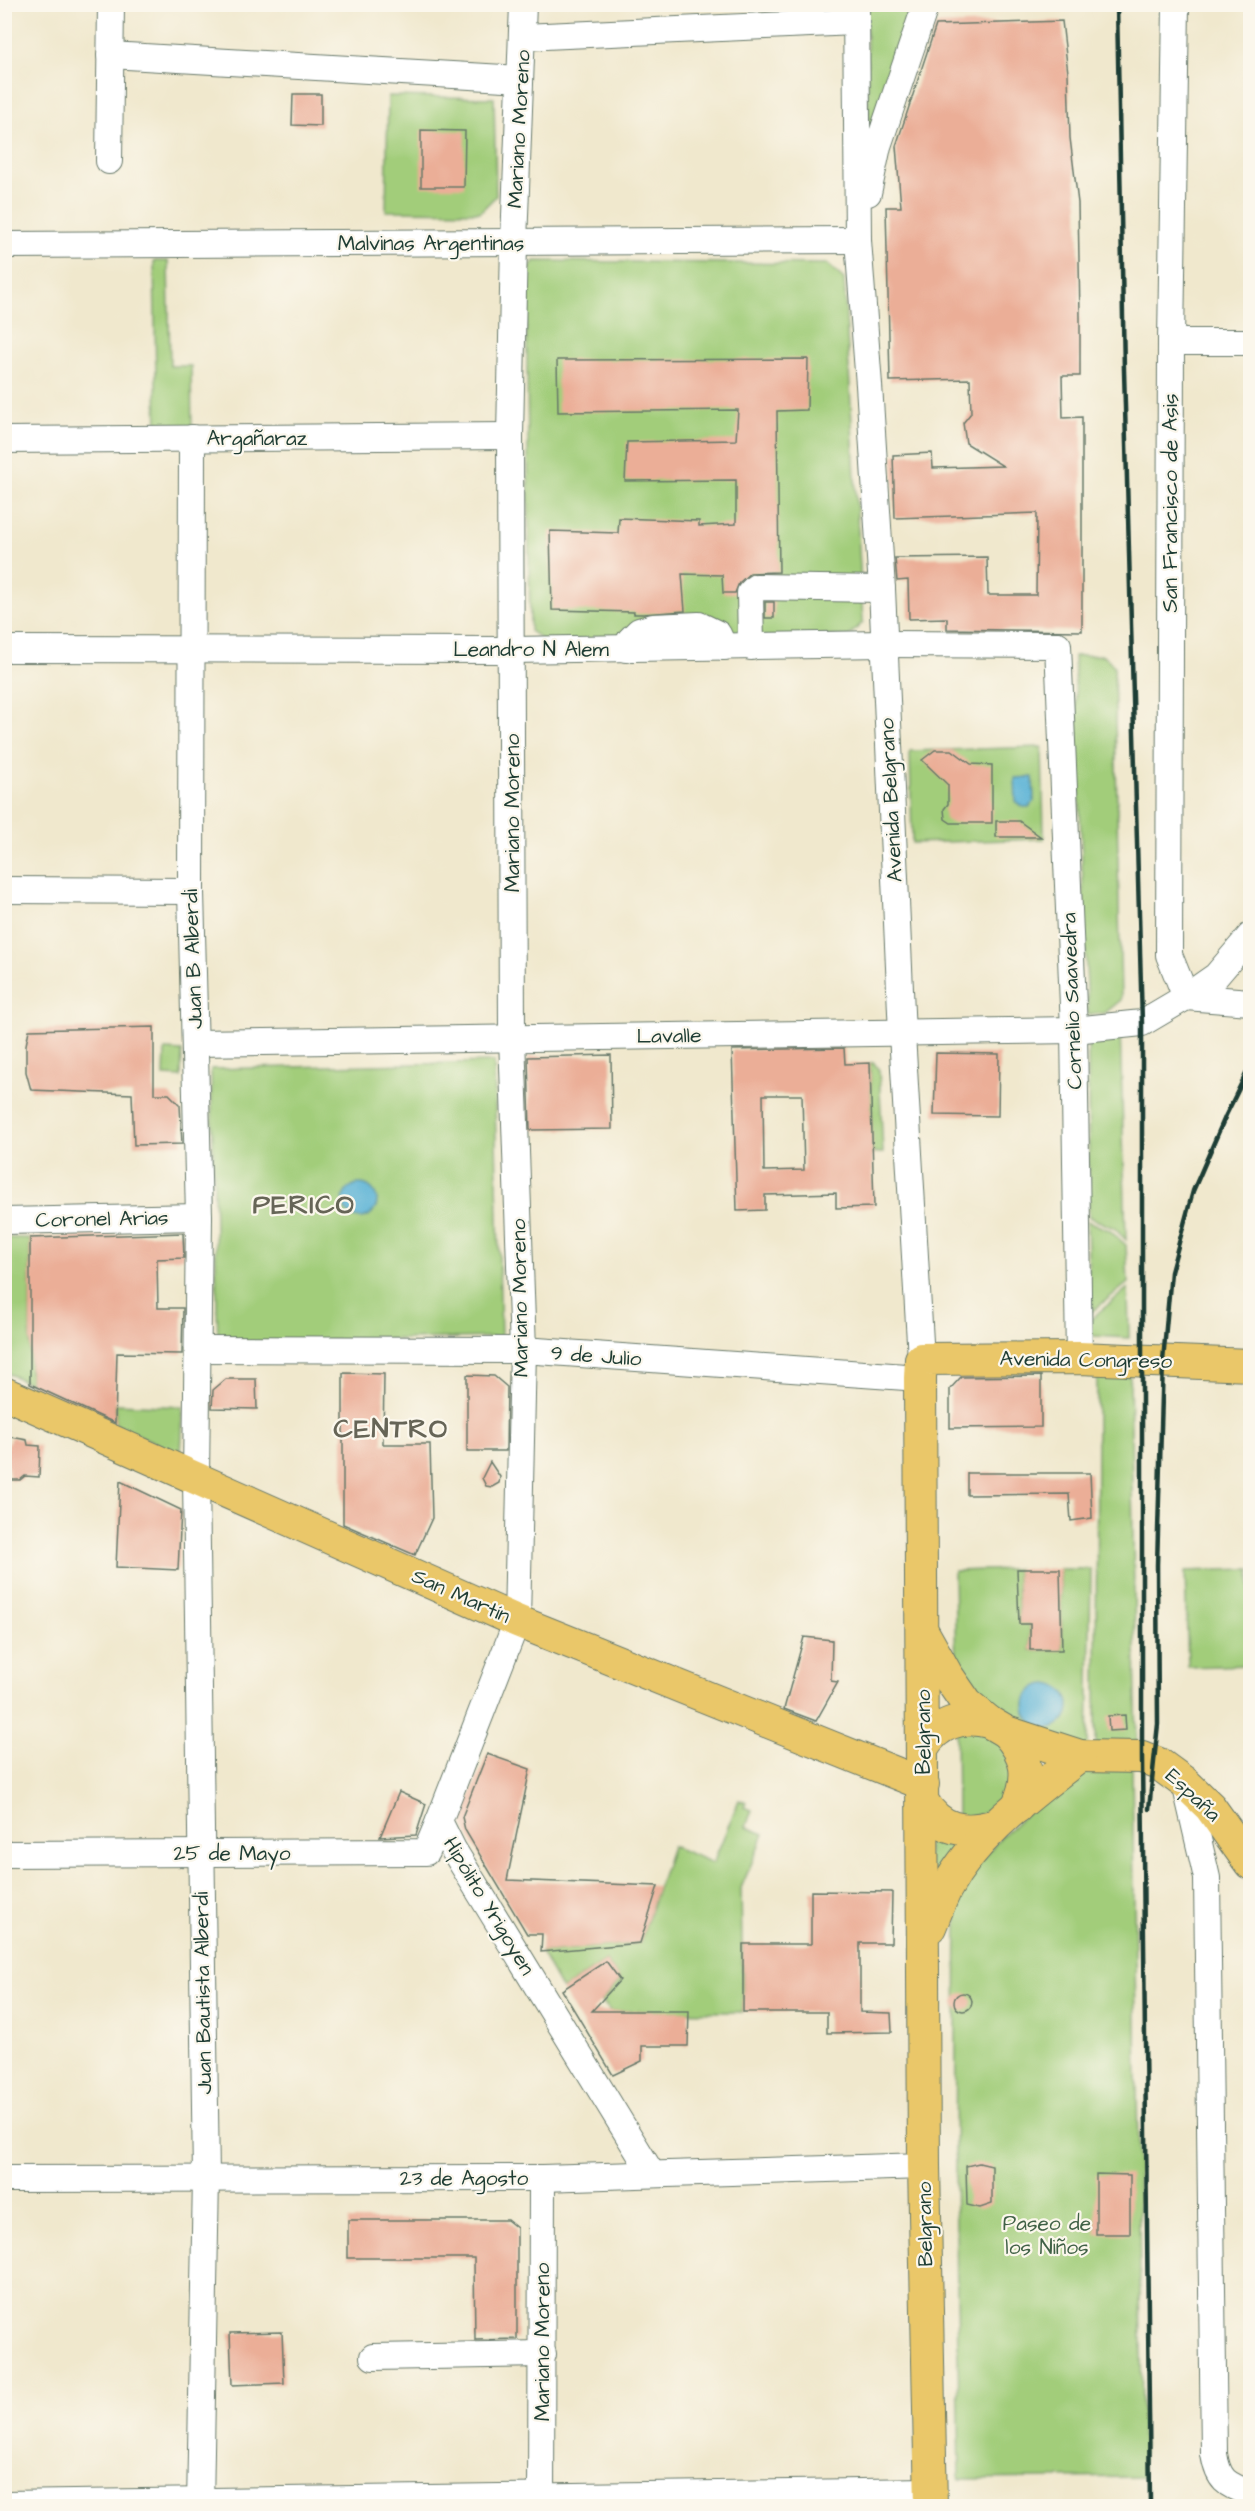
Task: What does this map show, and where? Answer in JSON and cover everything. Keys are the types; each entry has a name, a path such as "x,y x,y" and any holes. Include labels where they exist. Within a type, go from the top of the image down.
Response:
{"main road":[{"name":"Avenida Congreso","path":"921,1369 1079,1358 1251,1365"},
{"name":"Belgrano","path":"921,1369 924,2166 931,2499"},
{"name":"San Martín","path":"4,1393 517,1621 923,1793"},
{"name":"Belgrano","path":"922,1630 947,1675 967,1704 997,1727 1080,1756"},
{"path":"923,1748 929,1737 945,1725 971,1719 997,1727 1017,1744 1024,1760 1026,1776 1024,1792 1017,1807"},
{"name":"Belgrano","path":"924,1942 946,1889 967,1856 993,1826 1006,1818 1080,1756"},
{"name":"España","path":"1080,1756 1142,1757 1159,1764 1185,1783 1210,1807 1251,1863"},
{"path":"923,1793 936,1818 948,1826 970,1831 993,1826"}],"street":[{"path":"109,161 111,4"},
{"name":"Mariano Moreno","path":"517,1621 523,1350 512,1038 510,436 514,242 523,4"},
{"path":"858,240 878,146 926,4"},
{"name":"San Francisco de Asis","path":"1176,4 1171,342 1169,955 1186,998"},
{"path":"523,37 855,13 858,240"},
{"path":"110,55 520,80"},
{"name":"Malvinas Argentinas","path":"4,245 858,240"},
{"name":"Avenida Belgrano","path":"858,240 882,589 902,1034 921,1369"},
{"path":"1171,342 1251,342"},
{"name":"Argañaraz","path":"4,440 510,436"},
{"name":"Juan B Alberdi","path":"192,438 191,891 199,1217 196,1479"},
{"path":"751,647 750,593 756,587 882,589"},
{"name":"Leandro N Alem","path":"4,649 512,650 884,644 1058,645"},
{"name":"Cornelio Saavedra","path":"1058,645 1074,1030 1079,1358"},
{"path":"4,890 191,891"},
{"path":"1186,998 1216,976 1251,936"},
{"path":"1186,998 1251,1002"},
{"name":"Lavalle","path":"196,1043 1074,1030 1142,1023 1186,998"},
{"name":"Coronel Arias","path":"4,1221 199,1217"},
{"name":"9 de Julio","path":"199,1349 523,1350 921,1369"},
{"name":"Juan Bautista Alberdi","path":"196,1479 206,2177 200,2504"},
{"name":"Hipólito Yrigoyen","path":"517,1621 439,1821 453,1849 652,2174"},
{"path":"1185,1783 1207,1878 1214,2454 1217,2473 1231,2487 1251,2493"},
{"path":"426,1852 439,1821"},
{"name":"25 de Mayo","path":"4,1854 426,1852 453,1849"},
{"name":"23 de Agosto","path":"4,2179 542,2178 924,2166"},
{"name":"Mariano Moreno","path":"541,2501 542,2178"},
{"path":"373,2357 543,2354"},
{"path":"4,2504 931,2499"}],"green space":[{"path":"866,5 915,5 869,134"},
{"path":"388,96 494,98 496,196 480,212 386,211"},
{"path":"154,261 168,261 170,366 191,366 192,438 157,439"},
{"path":"534,261 827,264 844,279 863,622 849,636 546,642 530,631 526,274"},
{"path":"1104,655 1114,666 1121,1000 1105,1013 1088,1015 1074,656"},
{"path":"1042,747 1044,839 912,843 910,751"},
{"path":"1120,1026 1126,1240 1114,1228 1089,1217 1088,1039"},
{"path":"165,1050 182,1051 181,1077 164,1076"},
{"path":"494,1062 501,1337 218,1343 211,1069"},
{"path":"870,1063 874,1063 879,1070 883,1153 872,1153"},
{"path":"1087,1221 1109,1230 1126,1245 1128,1283 1090,1313"},
{"path":"5,1238 30,1238 30,1384 5,1372"},
{"path":"1128,1288 1129,1338 1094,1336 1089,1333 1088,1323 1091,1319"},
{"path":"1097,1376 1130,1376 1137,1752 1096,1751"},
{"path":"116,1404 183,1407 181,1455 115,1424"},
{"path":"1017,1569 1019,1623 1030,1624 1030,1650 1062,1650 1060,1569 1091,1569 1088,1749 1009,1726 956,1674 954,1571"},
{"path":"1250,1569 1250,1665 1188,1667 1185,1571"},
{"path":"956,1725 1005,1736 1015,1800 957,1824"},
{"name":"Paseo de los Niños","path":"1132,1765 1143,2477 960,2479 955,2167 957,1902 968,1877 1001,1837 1070,1773"},
{"path":"739,1800 746,1803 744,1807 752,1810 746,1827 764,1834 741,1888 743,2012 612,2011 601,2002 620,1980 606,1961 562,1990 541,1952 640,1943 672,1846 713,1863"},
{"path":"927,1835 962,1846 930,1894"}],"water":[{"path":"1033,777 1034,802 1029,807 1023,807 1016,802 1015,778"},
{"path":"360,1184 372,1189 377,1201 372,1213 360,1218 348,1213 343,1201 348,1189"},
{"path":"1047,1684 1055,1685 1063,1690 1068,1698 1068,1714 1063,1722 1055,1727 1047,1728 1039,1727 1031,1722 1026,1714 1025,1706 1026,1698 1031,1690 1039,1685"}],"building":[{"path":"1062,21 1068,73 1070,138 1078,203 1080,317 1080,376 1062,376 1063,418 1082,417 1082,631 947,629 947,618 909,619 908,580 897,581 895,558 987,557 988,595 1036,595 1037,513 895,518 893,455 932,453 933,468 1003,466 966,443 963,423 971,413 970,379 890,381 886,207 901,207 896,146 936,25"},
{"path":"293,94 321,94 321,126 292,125"},
{"path":"421,130 465,131 464,187 421,187"},
{"path":"808,359 807,410 777,411 779,572 750,573 739,583 735,593 723,593 722,575 682,574 685,611 634,614 634,612 552,610 550,531 618,533 619,518 699,521 699,526 736,524 736,480 625,481 627,442 736,440 738,410 558,412 557,360"},
{"path":"765,602 774,602 774,618 765,618"},
{"path":"935,750 952,750 971,764 992,765 992,823 951,823 945,819 944,809 948,804 948,785 922,760"},
{"path":"996,821 1019,821 1041,837 996,837"},
{"path":"154,1027 154,1094 169,1094 180,1105 182,1144 134,1145 132,1094 31,1090 26,1072 26,1045 29,1030"},
{"path":"844,1048 845,1064 870,1063 874,1207 836,1208 836,1193 765,1195 765,1210 737,1211 732,1050","holes":["763,1095 802,1095 804,1170 764,1171"]},
{"path":"936,1053 999,1054 998,1116 934,1115"},
{"path":"611,1055 612,1129 530,1130 528,1057"},
{"path":"183,1233 184,1258 157,1259 158,1308 183,1308 182,1354 117,1353 115,1423 30,1384 30,1238"},
{"path":"343,1373 384,1374 383,1444 430,1444 432,1518 415,1555 343,1524"},
{"path":"467,1375 494,1376 507,1387 506,1451 467,1451"},
{"path":"1041,1376 1041,1427 950,1428 950,1389 961,1377"},
{"path":"226,1379 256,1379 257,1409 212,1408 213,1390"},
{"path":"11,1437 27,1440 28,1445 40,1446 39,1477 25,1476 20,1480 10,1480 5,1452"},
{"path":"490,1462 500,1477 499,1483 492,1487 486,1486 482,1478"},
{"path":"967,1473 1090,1473 1092,1518 1071,1521 1069,1494 967,1495"},
{"path":"120,1481 181,1510 178,1570 116,1567"},
{"path":"1017,1569 1060,1569 1062,1650 1030,1650 1030,1624 1019,1624"},
{"path":"804,1637 832,1640 831,1681 838,1682 816,1721 784,1709"},
{"path":"1125,1715 1126,1730 1109,1731 1108,1716"},
{"path":"487,1754 530,1769 507,1880 658,1886 640,1943 541,1952 542,1934 527,1934 465,1830 462,1817"},
{"path":"399,1792 426,1804 416,1835 380,1837"},
{"path":"811,1891 892,1892 891,1943 860,1943 860,2012 891,2013 892,2032 827,2033 827,2012 743,2012 743,1944 811,1944"},
{"path":"606,1961 620,1980 592,2011 689,2011 688,2046 642,2046 642,2061 613,2075 562,1990"},
{"path":"959,1993 967,1993 972,1998 970,2009 959,2011 954,2006 954,1998"},
{"path":"979,2163 992,2166 992,2204 980,2208 967,2205 966,2166"},
{"path":"1096,2174 1130,2175 1130,2234 1096,2234"},
{"path":"348,2220 507,2220 517,2228 517,2339 475,2340 474,2258 348,2258"},
{"path":"282,2332 284,2383 232,2385 230,2333"}],"railway":[{"path":"1117,4 1124,370 1142,1023 1142,1757 1150,2506"},
{"path":"1149,1809 1158,1724 1157,1565 1163,1361 1171,1272 1193,1191 1250,1066"}],"district":[{"name":"PERICO","path":"304,1205"},
{"name":"CENTRO","path":"391,1429"}]}
